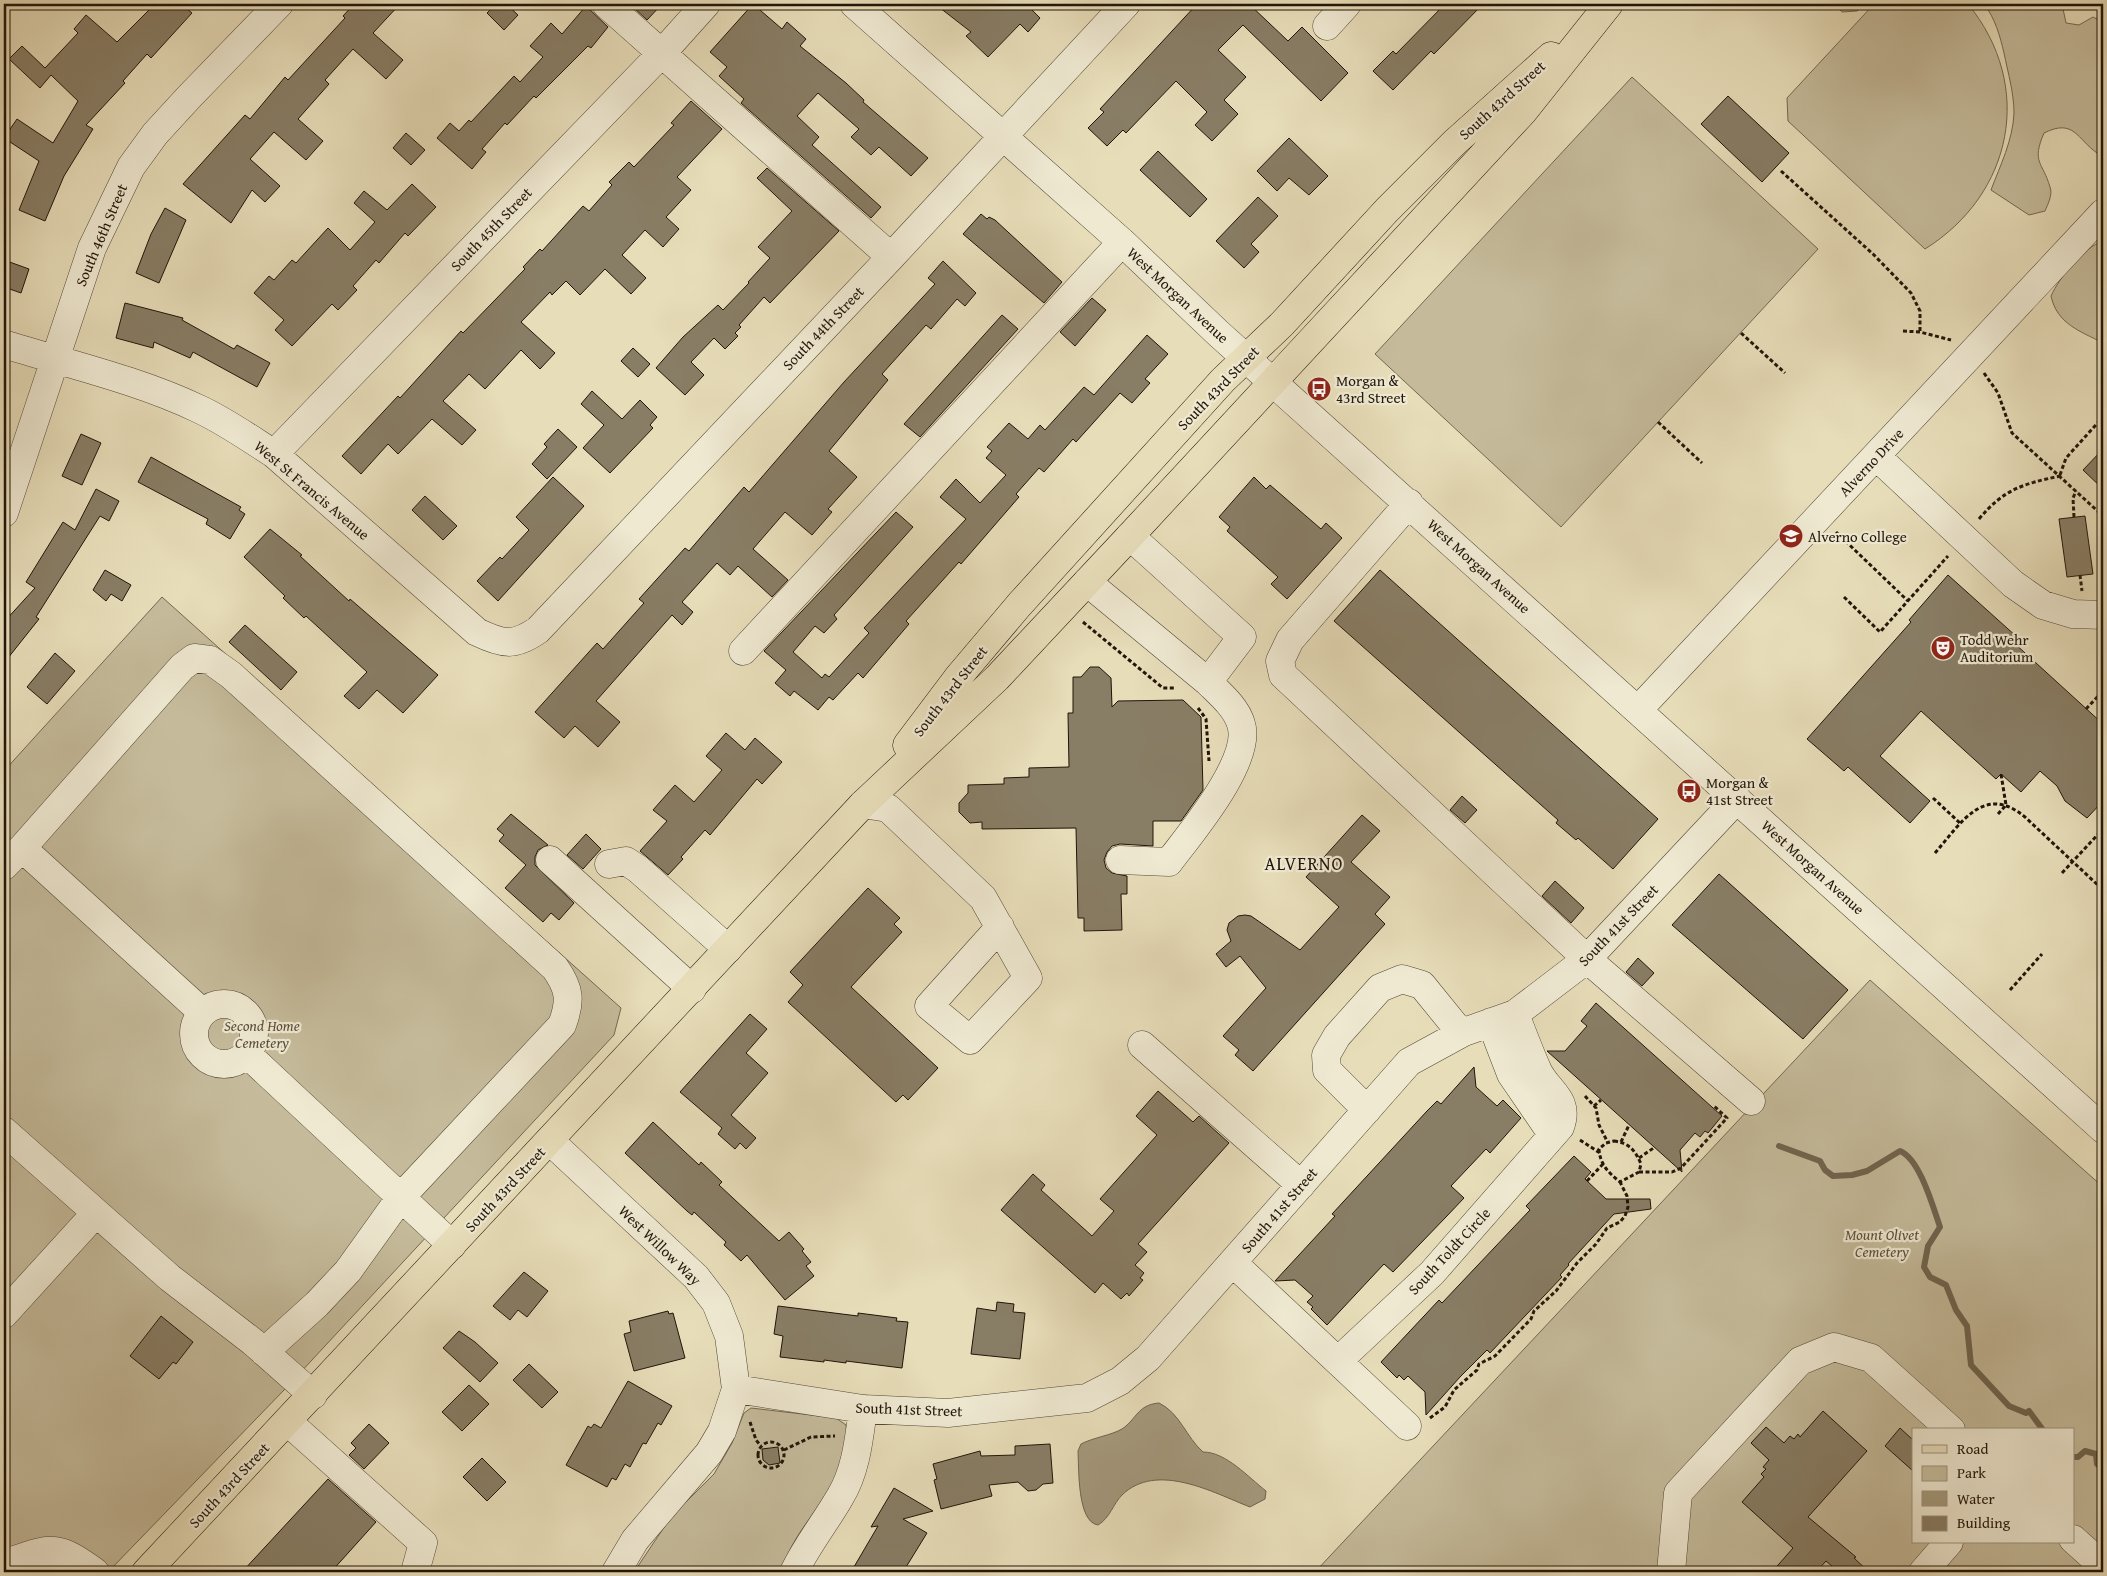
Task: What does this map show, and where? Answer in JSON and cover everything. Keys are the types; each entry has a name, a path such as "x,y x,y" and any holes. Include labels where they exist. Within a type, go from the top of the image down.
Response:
{"main road":[{"name":"South 43rd Street","path":"863,804 959,676 1140,469 1246,358 1282,324 1388,210 1455,142 1609,4"},
{"name":"South 43rd Street","path":"146,1572 863,804 986,689 1274,382 1523,112 1609,4"},
{"path":"1140,469 1168,495"}],"street":[{"name":"South 46th Street","path":"4,513 92,248 131,167 155,134 189,96 279,4"},
{"path":"606,4 891,257"},
{"name":"South 45th Street","path":"274,454 662,52 706,4"},
{"name":"West Morgan Avenue","path":"854,4 1122,242 1246,358 2103,1129"},
{"name":"South 44th Street","path":"512,643 525,639 538,630 891,257 1126,4"},
{"path":"1327,26 1347,4"},
{"name":"Alverno Drive","path":"1638,710 2103,213"},
{"path":"743,651 1122,242"},
{"name":"West St Francis Avenue","path":"4,344 154,391 199,408 237,429 274,454 477,632 494,640 512,643"},
{"path":"1876,456 2013,584 2043,605 2073,614 2103,615"},
{"path":"1409,503 1290,640 1280,661 1283,675 1588,960 1751,1101"},
{"path":"1130,536 1242,637 1208,682"},
{"path":"1087,582 1208,682 1227,701 1241,724 1242,746 1233,769 1213,802 1169,862 1120,860"},
{"path":"202,1012 13,857 182,667 194,658 210,660 231,675 555,968 565,982 569,1006 562,1026 401,1197 348,1271 316,1304 264,1352"},
{"name":"South 41st Street","path":"736,1389 863,1409 948,1413 1087,1398 1120,1381 1148,1358 1409,1062 1461,1033 1503,1018 1588,960 1737,799"},
{"path":"863,804 888,808 983,898 1000,927"},
{"path":"550,860 692,989"},
{"path":"609,864 626,861 638,869 728,949"},
{"path":"1367,1110 1327,1070 1326,1055 1337,1036 1380,988 1402,979 1422,985 1461,1033"},
{"path":"221,1004 236,1006 248,1015 254,1035 247,1054 230,1063 220,1064 203,1056 194,1039 194,1029 202,1012 211,1006 221,1004"},
{"name":"South Toldt Circle","path":"1338,1361 1432,1273 1560,1127 1563,1117 1561,1102 1538,1072 1503,1018"},
{"path":"1142,1045 1300,1186"},
{"path":"247,1054 452,1245"},
{"path":"4,1131 170,1278 264,1352 313,1395"},
{"name":"West Willow Way","path":"550,1141 696,1277 716,1302 729,1336 736,1389 722,1431 710,1453 635,1540 616,1572"},
{"path":"4,1314 96,1213"},
{"path":"1233,1263 1407,1426"},
{"path":"1670,1572 1678,1493 1800,1360 1834,1347 1871,1358 1949,1428"},
{"path":"794,1572 805,1549 841,1496 857,1454 863,1409"},
{"path":"288,1422 424,1543 416,1572"},
{"path":"2074,1540 2103,1566"},
{"path":"1923,1572 1947,1544"},
{"path":"8,1561 44,1550 71,1555 95,1572"},
{"path":"8,1561 51,1572"}],"path":[{"path":"1781,171 1873,254 1911,293 1920,311 1920,332"},
{"path":"1903,331 1920,332 1951,340 1992,382 1998,393 2012,433 2103,516"},
{"path":"1740,333 1785,373"},
{"path":"2060,476 2066,458 2103,417"},
{"path":"1658,422 1702,463"},
{"path":"2074,517 2073,498 2076,491"},
{"path":"1820,516 1908,601"},
{"path":"1083,622 1163,688 1181,688"},
{"path":"2086,709 2103,691"},
{"path":"1196,706 1206,719 1210,770"},
{"path":"1998,814 2006,804 2001,774"},
{"path":"1933,798 1961,824"},
{"path":"1935,853 1970,813 1984,805 2006,804 2012,806 2025,817 2101,888 2103,885"},
{"path":"2062,873 2103,829"},
{"path":"2010,990 2042,954"},
{"path":"1594,1106 1601,1100"},
{"path":"1620,1182 1639,1172 1672,1172 1681,1168 1727,1118 1714,1106"},
{"path":"1620,1142 1629,1125"},
{"path":"1407,1426 1418,1431 1427,1420 1445,1407 1454,1390 1477,1370 1480,1364 1495,1356 1505,1346 1509,1339 1531,1318 1534,1311 1556,1291 1577,1263 1596,1244 1607,1228 1620,1222 1625,1216 1628,1207 1627,1196 1620,1182 1602,1164 1600,1149 1606,1143 1620,1142 1630,1146 1639,1158 1642,1168 1639,1172"},
{"path":"1639,1158 1655,1147"},
{"path":"1587,1181 1602,1164"},
{"path":"784,1450 811,1437 859,1438"},
{"path":"769,1442 778,1444 784,1450 784,1460 774,1468 766,1467 758,1458 761,1446 769,1442"}],"green space":[{"path":"1835,4 1866,4 1857,11 1842,12"},
{"path":"1874,4 1968,4 1989,36 2002,69 2007,103 2005,137 1995,169 1978,199 1955,226 1925,249 1788,121 1787,98"},
{"path":"1984,4 2062,4 2066,23 2079,25 2093,17 2103,22 2103,148 2097,153 2069,129 2054,129 2044,133 2038,157 2051,190 2050,199 2045,211 2029,215 1991,190 2009,143 2014,106 2001,40 1994,21"},
{"path":"1632,77 1818,249 1561,527 1375,354"},
{"path":"2103,241 2103,343 2071,326 2064,320 2054,306 2051,296 2060,281 2080,256"},
{"name":"Second Home Cemetery","path":"162,597 621,1008 614,1035 285,1389 108,1572 4,1572 4,771"},
{"name":"Mount Olivet Cemetery","path":"1870,980 2103,1187 2103,1572 1315,1572"},
{"path":"751,1408 836,1418 846,1425 844,1456 839,1470 832,1484 794,1541 779,1572 634,1572 671,1517 714,1474 732,1443 744,1413"}],"water":[{"path":"1159,1403 1178,1419 1203,1452 1220,1456 1236,1466 1266,1491 1265,1499 1250,1507 1220,1494 1186,1483 1168,1480 1152,1481 1136,1485 1122,1495 1106,1519 1098,1525 1091,1522 1086,1515 1080,1493 1078,1451 1081,1444 1122,1429 1146,1406"}],"building":[{"path":"155,4 181,4 192,13 151,58 147,54 123,81 125,83 86,125 93,129 64,176 45,221 19,210 39,161 4,138 17,119 53,143 78,101 51,75 40,88 9,59 22,46 45,68 78,33 74,29 86,15 117,42"},
{"path":"354,4 400,4 373,33 403,60 386,79 353,49 325,80 329,84 298,119 323,141 306,160 274,132 250,159 280,186 265,202 252,190 231,223 183,184 245,115 250,119 285,77 288,80 345,18 343,16"},
{"path":"496,4 506,4 518,15 504,30 487,13"},
{"path":"635,4 662,4 647,20 632,6"},
{"path":"753,4 782,29 787,22 806,39 800,46 846,83 864,100 863,102 928,158 911,176 879,147 871,155 851,137 859,129 818,93 797,116 819,137 812,145 881,207 871,218 741,103 744,99 719,76 727,67 710,52"},
{"path":"935,4 1026,4 1040,18 1028,32 1020,24 988,57 966,36 971,32"},
{"path":"1197,4 1249,4 1288,41 1302,27 1348,73 1321,101 1243,25 1218,50 1246,77 1224,100 1238,114 1212,141 1195,125 1207,112 1176,81 1126,133 1123,130 1107,146 1088,128 1104,112 1100,109"},
{"path":"1445,4 1483,4 1434,54 1431,51 1393,90 1373,71 1393,51 1396,54"},
{"path":"586,6 608,27 591,48 588,46 536,98 534,96 507,125 505,123 482,149 486,152 472,169 437,138 450,123 459,131 469,120 471,122 514,76 520,82 543,57 530,46 551,23 562,34"},
{"path":"1728,96 1789,153 1762,182 1701,124"},
{"path":"691,101 722,129 677,177 691,190 666,217 679,229 663,247 645,230 622,255 646,278 631,294 605,269 580,295 566,281 552,295 550,292 521,322 555,353 540,369 521,350 485,389 469,374 443,401 476,430 462,445 432,419 398,454 388,444 361,474 342,456 398,396 400,398 461,331 463,333 525,269 523,267 540,249 542,251 583,206 589,211 612,185 609,182 629,162 634,167 674,125 671,123"},
{"path":"406,133 425,150 411,165 393,148"},
{"path":"1289,138 1328,176 1309,195 1289,178 1277,191 1257,171"},
{"path":"1158,151 1207,199 1190,217 1140,170"},
{"path":"767,168 839,231 770,303 764,297 739,325 741,327 735,333 738,336 725,349 714,338 691,362 704,375 685,395 656,368 683,337 718,305 723,310 749,283 770,258 758,247 792,211 757,178"},
{"path":"412,184 436,207 408,236 405,233 379,263 376,260 353,286 357,290 338,310 332,304 292,346 275,330 284,320 254,293 269,276 274,280 292,260 296,263 328,228 350,250 375,222 354,203 364,191 387,210"},
{"path":"1258,197 1278,216 1251,244 1259,252 1244,268 1216,241"},
{"path":"165,208 186,220 159,283 136,273 151,234"},
{"path":"981,214 987,219 989,217 995,220 1062,282 1044,303 963,234"},
{"path":"4,260 29,269 21,293 4,287"},
{"path":"943,261 976,293 965,306 957,299 931,329 926,325 882,374 888,380 829,451 857,477 828,509 832,512 812,535 785,512 753,549 788,580 772,597 738,566 730,575 717,563 682,602 693,612 682,625 672,615 596,701 620,722 598,747 575,726 564,738 535,712 597,643 603,649 644,603 639,599 685,548 689,551 744,487 749,492 844,382 935,284 928,278"},
{"path":"1092,298 1106,310 1075,346 1060,332"},
{"path":"125,303 183,318 182,320 234,349 237,345 270,363 257,387 193,352 190,358 154,342 153,348 116,338"},
{"path":"1002,315 1018,329 920,437 904,424"},
{"path":"1147,335 1168,354 1145,379 1150,383 1132,403 1120,393 1076,442 1073,439 1044,472 1039,468 1016,494 1019,497 961,564 959,562 906,621 909,624 863,678 858,673 833,700 829,697 818,710 794,691 790,696 775,683 786,670 764,651 896,512 913,527 834,615 837,619 824,633 815,626 793,652 822,678 825,674 829,677 869,633 864,628 966,519 940,497 956,479 980,503 1006,475 986,458 992,451 987,447 1009,423 1028,439 1040,425 1045,430 1084,387 1094,395"},
{"path":"633,348 650,364 638,377 621,361"},
{"path":"592,391 622,419 640,400 657,417 650,425 653,428 610,473 583,448 604,425 581,404"},
{"path":"558,429 577,447 547,479 532,464 547,447 544,444"},
{"path":"81,434 101,443 82,485 62,476"},
{"path":"2103,449 2103,489 2083,470"},
{"path":"151,457 241,507 239,510 245,514 230,539 206,524 208,519 138,482"},
{"path":"553,477 584,506 498,601 477,581 500,557 502,559 529,530 516,517"},
{"path":"1254,477 1266,489 1270,485 1321,529 1326,523 1342,538 1287,599 1271,584 1278,577 1227,531 1230,527 1219,517"},
{"path":"96,489 119,501 109,521 100,516 36,617 39,619 4,663 4,622 35,588 26,582 63,522 75,530"},
{"path":"425,496 457,526 443,540 412,510"},
{"path":"2085,516 2093,574 2067,577 2059,519"},
{"path":"270,529 302,555 300,556 349,601 350,599 438,675 403,713 377,690 359,709 344,696 367,672 306,616 304,618 283,598 285,596 244,557"},
{"path":"105,570 131,585 122,601 111,594 106,601 93,590"},
{"path":"1380,570 1658,819 1613,869 1578,838 1576,840 1556,823 1558,820 1334,621"},
{"path":"1948,575 2017,637 2013,642 2103,724 2103,801 2087,818 2065,801 2057,786 2040,771 2021,792 2001,774 1996,779 1921,711 1880,756 1930,801 1910,823 1848,767 1844,771 1807,739 1911,622 1909,620"},
{"path":"245,625 297,672 281,690 229,642"},
{"path":"55,653 75,671 47,704 27,687"},
{"path":"1090,667 1099,667 1111,678 1112,707 1118,701 1183,700 1201,717 1203,790 1181,821 1153,821 1153,846 1120,844 1112,846 1104,860 1106,868 1112,873 1127,876 1127,894 1121,894 1122,930 1084,931 1084,918 1078,918 1076,828 982,829 982,822 970,823 959,812 959,803 968,793 968,785 1004,784 1004,778 1029,777 1029,768 1069,767 1068,713 1073,713 1073,677 1081,677"},
{"path":"726,733 745,750 755,738 782,762 762,784 757,779 710,835 705,830 668,875 640,851 667,821 653,810 675,785 694,802 722,770 706,756"},
{"path":"1462,796 1477,810 1465,823 1450,810"},
{"path":"511,814 548,845 538,850 535,857 535,865 574,903 559,920 551,913 543,922 505,888 526,865 499,841 504,835 497,829"},
{"path":"1362,815 1380,831 1351,862 1390,897 1375,914 1385,924 1253,1071 1235,1055 1239,1050 1223,1036 1266,988 1240,956 1226,967 1216,954 1231,941 1227,930 1229,923 1238,916 1251,916 1300,950 1339,907 1306,877"},
{"path":"586,834 601,849 583,869 567,855"},
{"path":"1719,874 1848,990 1803,1039 1672,925"},
{"path":"1555,881 1584,908 1571,923 1542,896"},
{"path":"868,888 900,918 894,924 902,932 851,987 938,1068 908,1100 903,1095 896,1102 788,1002 803,985 790,972"},
{"path":"1638,958 1654,973 1642,986 1626,972"},
{"path":"1596,1003 1722,1116 1708,1133 1705,1131 1700,1137 1695,1133 1680,1150 1682,1172 1547,1051 1565,1051 1587,1026 1581,1021"},
{"path":"750,1014 767,1029 746,1053 768,1073 731,1115 756,1138 746,1149 740,1143 735,1149 718,1134 722,1128 680,1092"},
{"path":"1474,1067 1476,1087 1497,1106 1503,1100 1521,1118 1490,1153 1486,1149 1451,1186 1464,1198 1393,1272 1384,1264 1327,1325 1311,1309 1313,1307 1307,1302 1313,1296 1295,1280 1275,1281 1335,1216 1332,1214 1427,1111 1437,1101 1441,1104"},
{"path":"1158,1091 1193,1122 1199,1116 1229,1143 1138,1244 1147,1252 1135,1265 1144,1273 1140,1278 1143,1280 1129,1296 1127,1293 1121,1299 1103,1283 1095,1293 1001,1210 1033,1174 1045,1185 1041,1190 1092,1236 1114,1211 1100,1199 1157,1135 1136,1116"},
{"path":"653,1122 699,1165 701,1162 722,1182 719,1185 779,1241 789,1232 804,1249 802,1251 811,1262 806,1266 814,1276 785,1300 747,1255 741,1261 724,1245 726,1242 694,1212 692,1215 687,1211 625,1153"},
{"path":"1574,1156 1591,1172 1585,1179 1606,1199 1650,1199 1651,1209 1614,1214 1568,1264 1560,1275 1562,1277 1490,1353 1487,1350 1460,1377 1426,1415 1425,1392 1408,1376 1404,1380 1399,1375 1397,1378 1381,1362 1439,1300 1442,1303 1530,1210 1526,1206"},
{"path":"524,1272 548,1291 527,1317 518,1310 510,1320 493,1306"},
{"path":"997,1302 1014,1304 1013,1312 1025,1313 1020,1359 971,1354 977,1308 996,1311"},
{"path":"778,1306 858,1316 858,1313 897,1318 896,1321 908,1322 902,1368 846,1361 846,1363 824,1360 824,1362 780,1357 783,1336 774,1334"},
{"path":"668,1311 669,1314 673,1313 685,1358 634,1371 624,1334 631,1332 629,1321"},
{"path":"161,1316 193,1342 176,1364 173,1362 159,1379 130,1356"},
{"path":"459,1331 475,1342 498,1363 480,1382 443,1348"},
{"path":"529,1364 558,1392 542,1408 513,1380"},
{"path":"628,1381 672,1406 661,1425 658,1423 646,1444 643,1443 630,1467 625,1464 616,1480 612,1478 607,1487 566,1465 588,1426 591,1428 594,1424 601,1428"},
{"path":"469,1385 489,1404 462,1431 442,1412"},
{"path":"1823,1411 1867,1451 1808,1517 1856,1557 1854,1558 1869,1572 1839,1572 1826,1561 1816,1572 1772,1572 1793,1548 1742,1502 1764,1477 1761,1474 1766,1469 1763,1467 1769,1460 1751,1443 1766,1427 1784,1443 1790,1436 1794,1439 1798,1434 1800,1437"},
{"path":"369,1424 389,1443 364,1469 349,1455 356,1448 351,1443"},
{"path":"1900,1428 1912,1439 1912,1470 1885,1446"},
{"path":"1050,1444 1053,1483 1043,1484 1036,1490 1028,1491 1018,1482 989,1485 992,1496 941,1509 934,1480 937,1479 933,1464 980,1451 981,1456 1015,1455 1015,1446"},
{"path":"778,1447 780,1463 769,1465 763,1460 762,1449"},
{"path":"482,1458 506,1482 487,1501 463,1477"},
{"path":"328,1479 376,1522 331,1572 242,1572"},
{"path":"894,1488 933,1511 903,1519 927,1533 903,1572 851,1572 878,1526 871,1527"}],"waterway":[{"path":"1779,1146 1820,1161 1825,1170 1833,1176 1852,1175 1867,1171 1900,1151 1914,1163 1930,1196 1940,1227 1928,1246 1924,1267 1930,1277 1946,1285 1956,1310 1967,1326 1971,1365 2009,1406 2026,1413 2029,1411 2042,1428"},
{"path":"2074,1457 2078,1457 2085,1451 2096,1454 2097,1464 2103,1468"}],"place":[{"name":"Morgan & 43rd Street","path":"1319,389"},
{"name":"Alverno College","path":"1791,536"},
{"name":"Todd Wehr Auditorium","path":"1943,648"},
{"name":"Morgan & 41st Street","path":"1689,791"}],"district":[{"name":"ALVERNO","path":"1304,863"}]}
